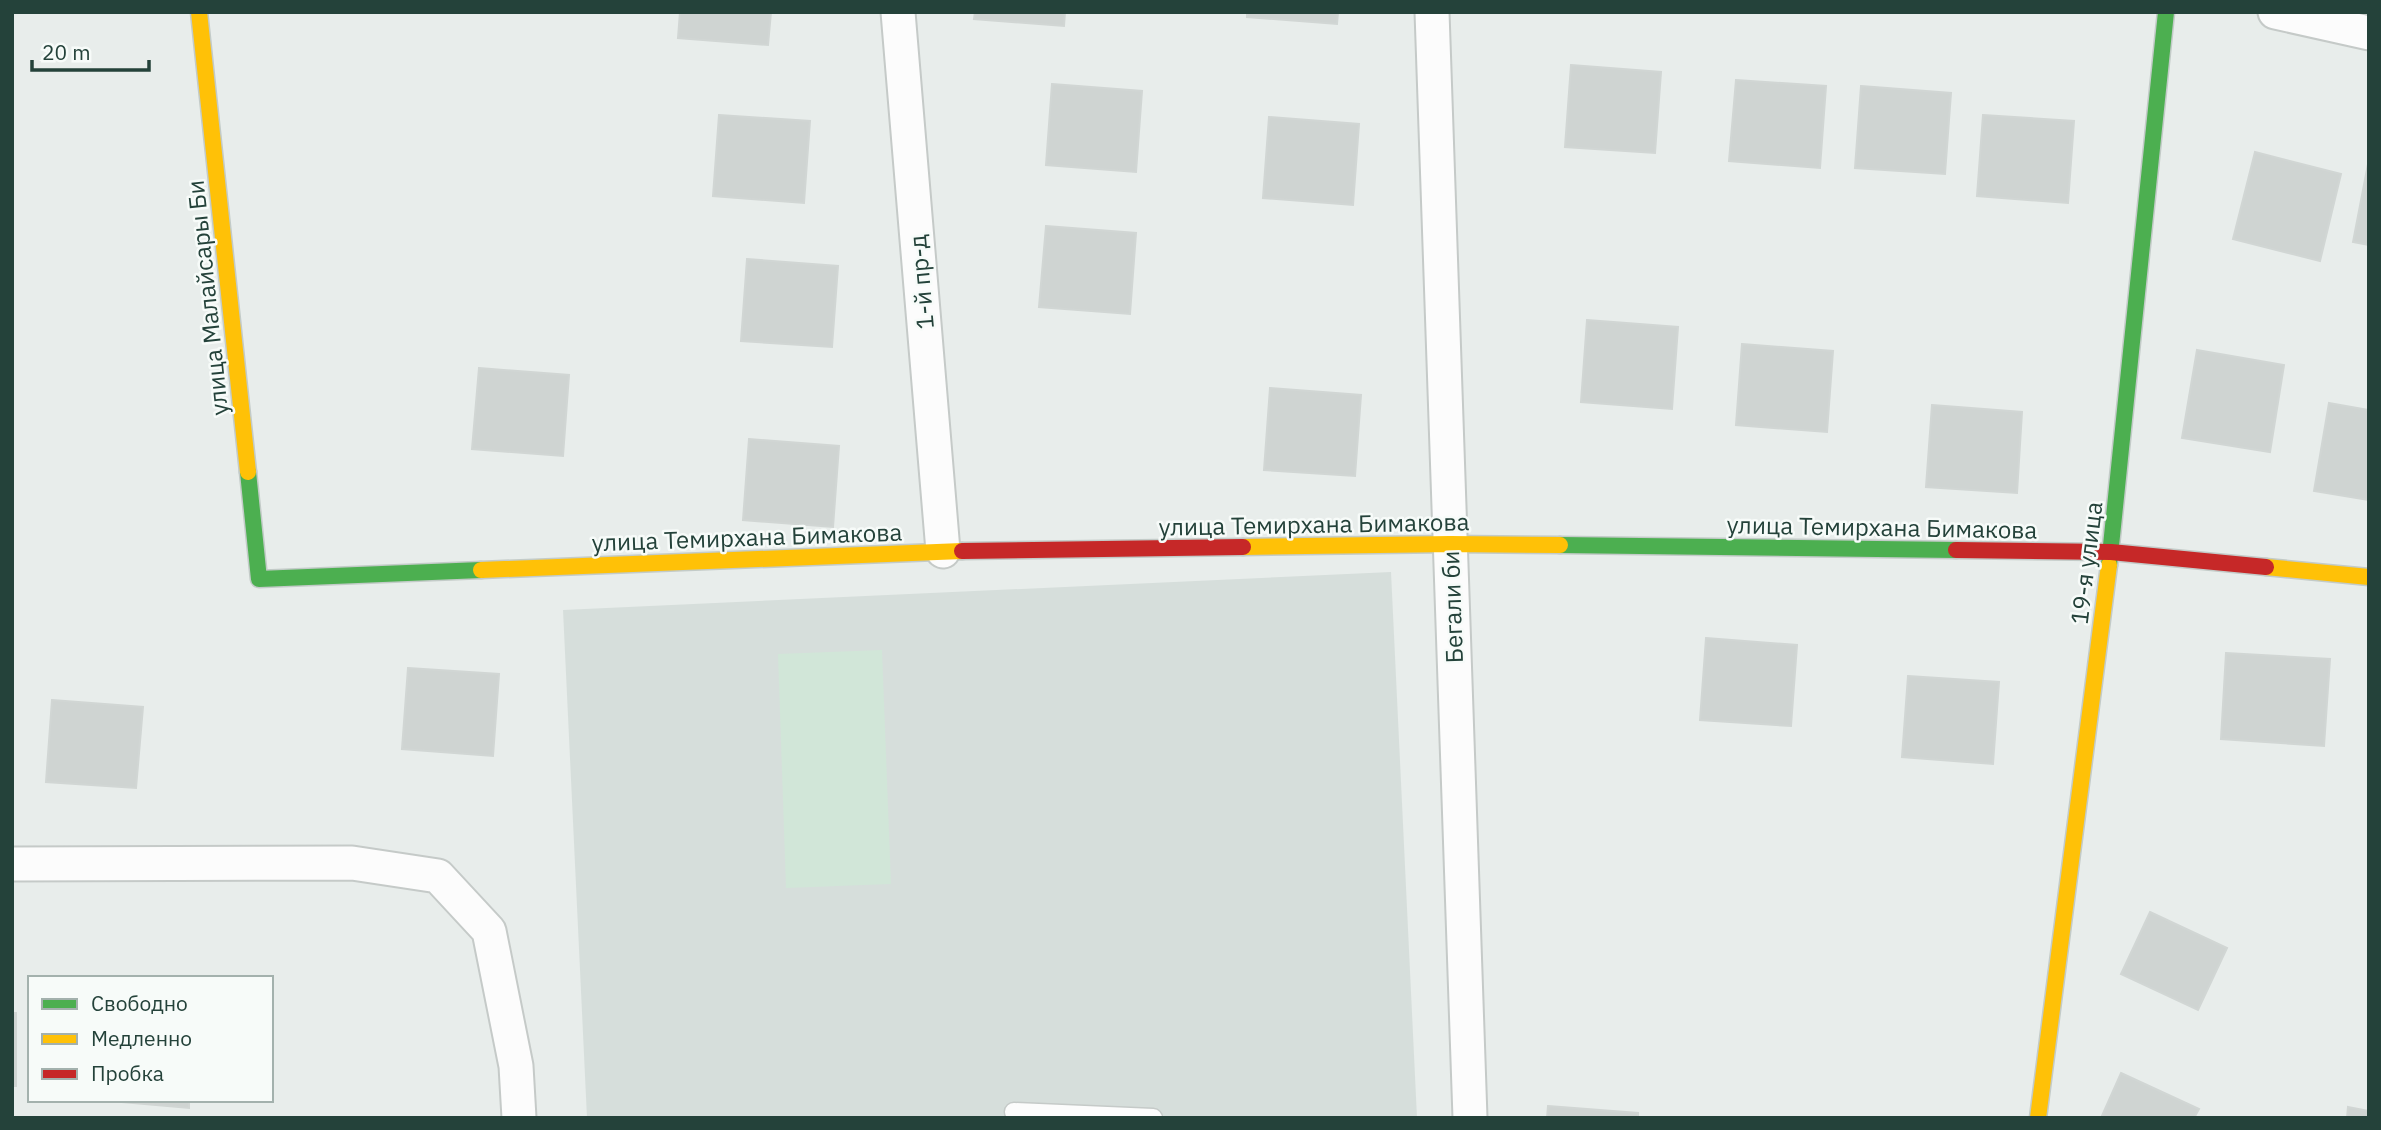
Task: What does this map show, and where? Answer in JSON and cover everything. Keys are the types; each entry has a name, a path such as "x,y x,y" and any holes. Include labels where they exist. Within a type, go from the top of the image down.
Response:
{"street":[{"name":"улица Малайcары Би","path":"200,12 259,579"},
{"name":"1-й пр-д","path":"898,12 943,551"},
{"name":"Бегали би","path":"1432,12 1470,1118"},
{"name":"19-я улица","path":"2038,1118 2111,552 2166,12"},
{"path":"2275,12 2369,33"},
{"name":"улица Темирхана Бимакова","path":"259,579 943,551 1450,544 2111,552 2369,577"},
{"path":"12,864 352,863 438,876 489,931 516,1066 519,1118"}],"lane":[{"path":"1014,1112 1153,1118"}],"shaded area":[{"path":"1391,572 1417,1118 587,1118 563,610"}],"green space":[{"path":"882,650 891,884 786,888 778,654"}],"building":[{"path":"680,12 771,12 768,45 678,38"},
{"path":"975,12 1065,12 1064,26 974,19"},
{"path":"1247,12 1338,12 1337,24 1247,17"},
{"path":"1571,65 1661,72 1655,153 1565,147"},
{"path":"1736,80 1826,86 1820,168 1729,161"},
{"path":"1052,84 1142,91 1136,172 1046,165"},
{"path":"1861,86 1951,93 1945,174 1855,168"},
{"path":"719,115 810,121 804,203 713,196"},
{"path":"1983,115 2074,121 2068,203 1977,196"},
{"path":"1269,117 1359,124 1353,205 1263,198"},
{"path":"2255,152 2341,174 2320,261 2233,239"},
{"path":"2369,164 2369,245 2353,242"},
{"path":"1046,226 1136,233 1130,314 1039,307"},
{"path":"747,259 838,266 832,347 741,341"},
{"path":"1587,320 1678,327 1672,409 1581,402"},
{"path":"1742,344 1833,351 1827,432 1736,425"},
{"path":"2197,350 2284,365 2270,452 2182,438"},
{"path":"479,368 569,375 563,456 472,449"},
{"path":"1270,388 1361,395 1355,476 1264,470"},
{"path":"2329,403 2369,410 2369,500 2314,491"},
{"path":"1932,405 2022,412 2017,493 1926,487"},
{"path":"749,439 839,446 833,527 743,520"},
{"path":"1706,638 1797,645 1791,726 1700,720"},
{"path":"2226,653 2330,659 2324,746 2221,739"},
{"path":"408,668 499,674 493,756 402,749"},
{"path":"1908,676 1999,682 1993,764 1902,757"},
{"path":"52,700 143,707 136,788 46,782"},
{"path":"2150,912 2227,948 2198,1010 2121,974"},
{"path":"12,1013 16,1013 16,1086 12,1086"},
{"path":"2121,1073 2199,1109 2194,1118 2101,1118"},
{"path":"122,1102 189,1102 189,1108"},
{"path":"1548,1106 1638,1113 1638,1118 1547,1118"},
{"path":"2348,1107 2369,1111 2369,1118 2347,1118"}],"traffic: fast":[{"path":"2109,565 2166,12"},
{"path":"248,472 259,579 481,570"},
{"path":"1560,545 1956,550"}],"traffic: slow":[{"path":"199,12 248,472"},
{"path":"1243,547 1560,545"},
{"path":"481,570 962,551"},
{"path":"2038,1118 2109,565"},
{"path":"2266,567 2369,577"}],"traffic: jam":[{"path":"962,551 1243,547"},
{"path":"1956,550 2111,552 2266,567"}]}
